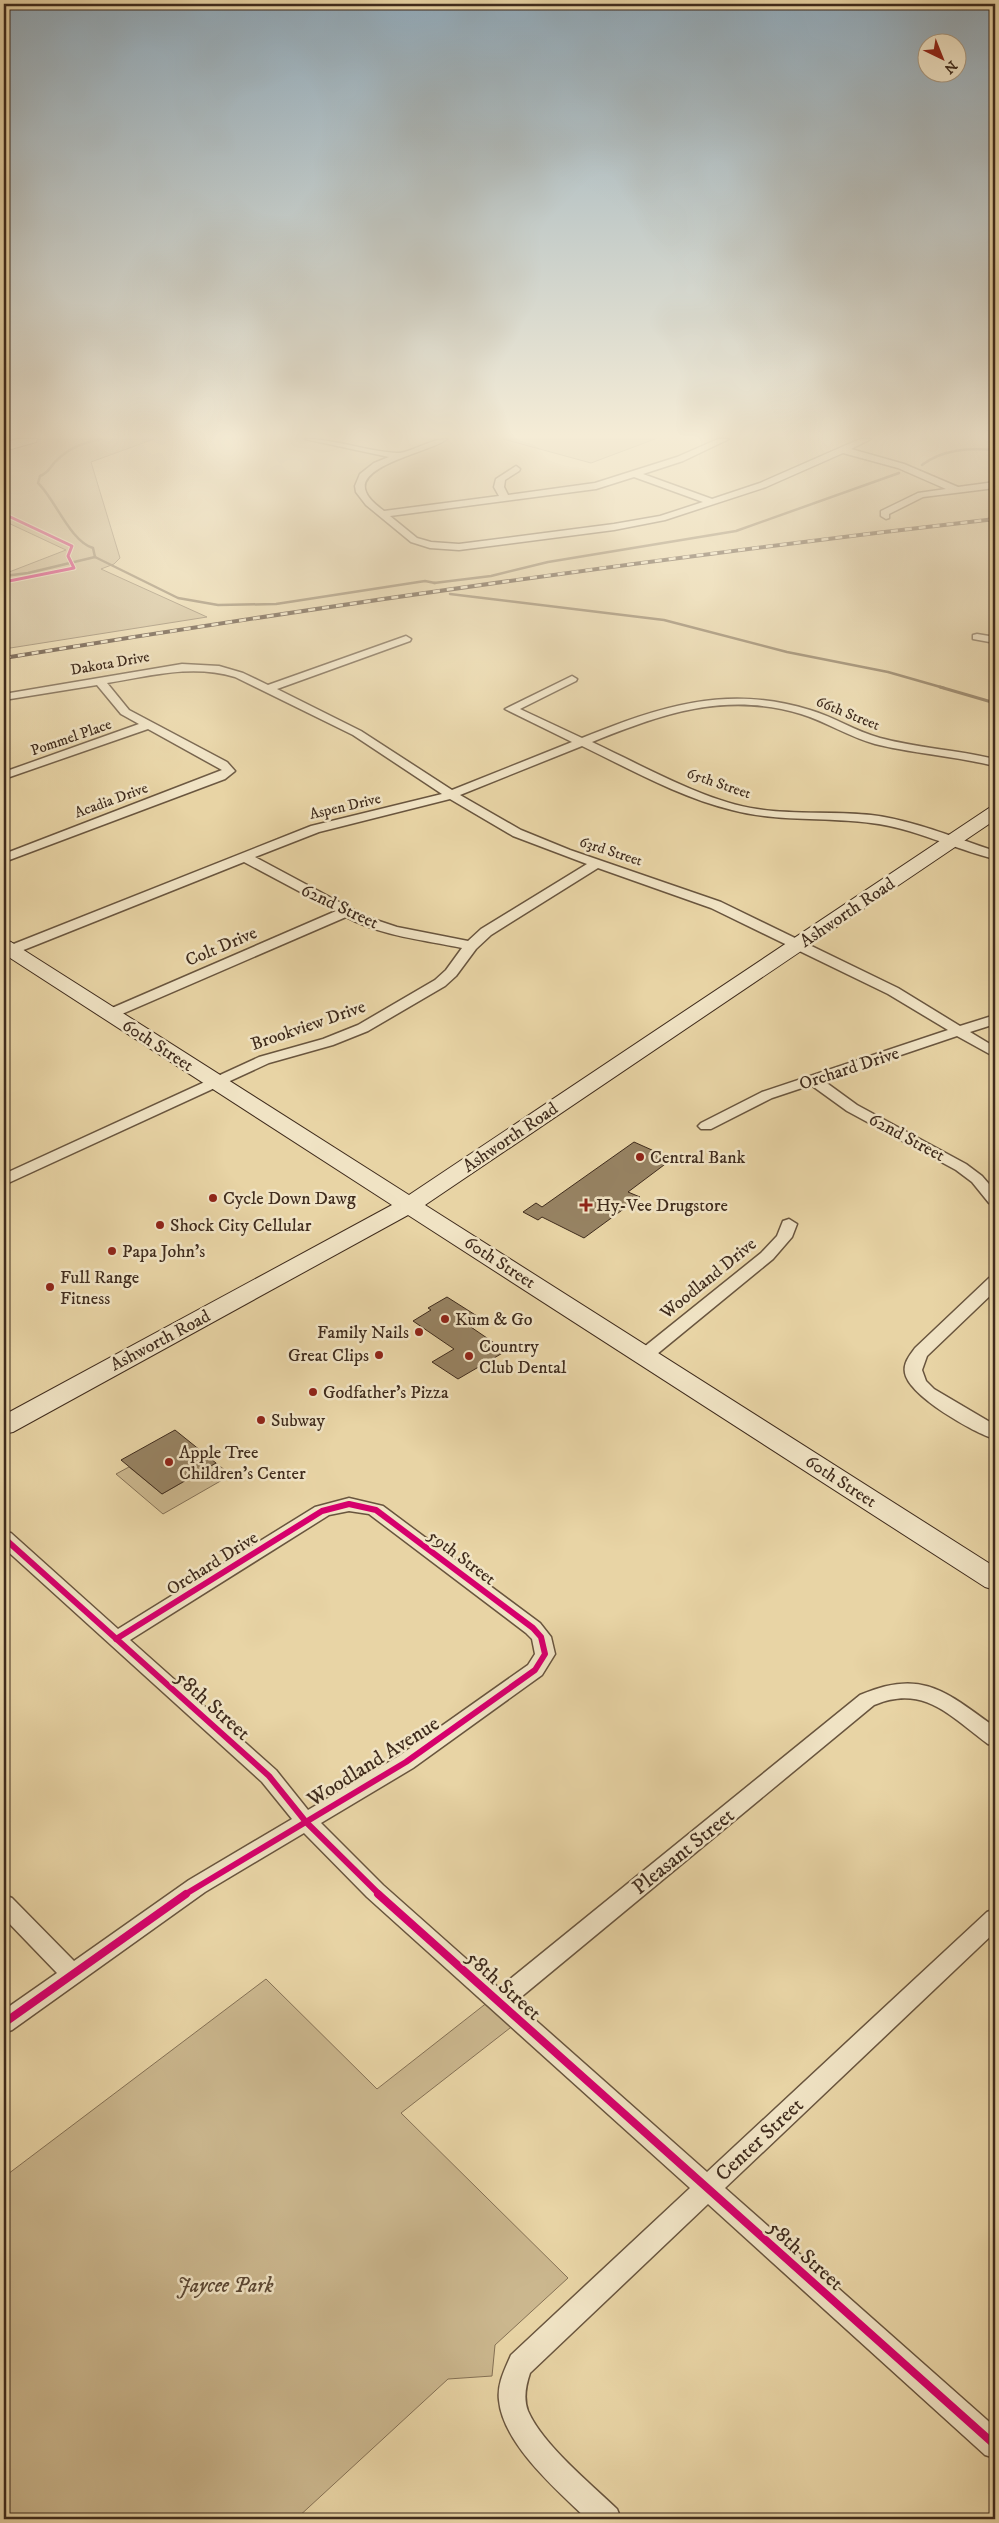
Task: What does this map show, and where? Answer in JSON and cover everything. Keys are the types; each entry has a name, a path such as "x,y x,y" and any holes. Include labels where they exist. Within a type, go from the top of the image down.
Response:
{"main road":[{"name":"Ashworth Road","path":"4,1426 410,1204 995,812"},
{"name":"60th Street","path":"8,948 215,1082 993,1574"}],"street":[{"path":"977,637 995,640"},
{"path":"268,689 406,639"},
{"name":"Dakota Drive","path":"4,697 182,667 222,670"},
{"name":"63rd Street","path":"222,670 268,689 357,733 517,833 694,896 893,991 995,1053"},
{"name":"65th Street","path":"572,679 511,709 686,790 733,807 757,813 872,819 953,840 995,855"},
{"path":"99,680 124,712 223,764 230,771"},
{"name":"66th Street","path":"689,705 727,702 775,705 805,712 877,741 995,762"},
{"name":"Aspen Drive","path":"8,948 342,820 411,808 452,794 661,711 689,705"},
{"name":"Pommel Place","path":"4,776 148,725"},
{"name":"Acadia Drive","path":"4,858 230,771"},
{"name":"62nd Street","path":"245,856 346,912 379,926 471,946"},
{"name":"Brookview Drive","path":"4,1180 264,1060 346,1036 380,1020 440,983 461,962 471,946 486,932 597,863"},
{"name":"Colt Drive","path":"110,1014 346,912"},
{"name":"Orchard Drive","path":"706,1126 750,1102 995,1020"},
{"name":"62nd Street","path":"814,1080 852,1108 961,1167 977,1179 995,1200"},
{"name":"Woodland Drive","path":"645,1355 777,1247 789,1224"},
{"path":"995,1282 921,1352 915,1360 913,1368 915,1377 929,1393 995,1433"},
{"name":"59th Street","path":"322,1511 345,1504 357,1504 376,1510 533,1628 541,1637 544,1654 541,1663 532,1673"},
{"name":"Orchard Drive","path":"116,1639 322,1511"},
{"name":"58th Street","path":"4,1538 269,1776 306,1822 375,1891 995,2445"},
{"name":"Woodland Avenue","path":"4,2023 198,1886 406,1762 532,1673"},
{"name":"Pleasant Street","path":"498,2002 867,1700 880,1692 896,1689 914,1689 930,1694 995,1738"},
{"path":"4,1904 73,1974"},
{"name":"Center Street","path":"607,2519 532,2442 517,2422 512,2402 513,2382 520,2364 995,1918"}],"green space":[{"path":"49,557 120,557 114,564 101,569 207,617 4,649 4,574"},
{"path":"216,1463 231,1475 163,1514 116,1474 129,1467 162,1494"},
{"name":"Jaycee Park","path":"266,1979 377,2089 493,1998 519,2021 401,2113 568,2278 495,2345 492,2376 448,2379 296,2519 4,2519 4,2177"}],"building":[{"name":"Hy-Vee Drugstore","path":"634,1142 672,1159 628,1192 640,1197 584,1238 542,1217 538,1220 523,1212 536,1203 542,1207"},
{"path":"447,1297 477,1316 465,1323 506,1351 458,1379 432,1362 454,1349 413,1321 431,1310 428,1308"},
{"name":"Apple Tree Children's Center","path":"175,1430 216,1463 162,1494 121,1460"}],"waterway":[{"path":"4,576 28,573 95,557"},
{"path":"95,557 178,598 218,605 276,604 425,581 435,583"},
{"path":"435,583 491,576 548,562 580,557"},
{"path":"450,594 664,620 787,652 888,672 944,688"},
{"path":"940,687 995,703"}],"railway":[{"path":"4,658 498,582 686,557"}],"cycle path":[{"path":"4,582 74,568 68,557"},
{"path":"4,2023 197,1886 406,1762 535,1670 545,1654 541,1637 533,1628 376,1510 356,1505 336,1506 322,1511 116,1639"},
{"path":"4,1538 269,1776 306,1822 375,1891 995,2445"}],"place":[{"name":"Central Bank","path":"640,1157"},
{"name":"Cycle Down Dawg","path":"213,1198"},
{"name":"Hy-Vee Drugstore","path":"586,1205"},
{"name":"Shock City Cellular","path":"160,1225"},
{"name":"Papa John's","path":"112,1251"},
{"name":"Full Range Fitness","path":"50,1287"},
{"name":"Kum & Go","path":"445,1319"},
{"name":"Family Nails","path":"419,1332"},
{"name":"Great Clips","path":"379,1355"},
{"name":"Country Club Dental","path":"469,1356"},
{"name":"Godfather's Pizza","path":"313,1392"},
{"name":"Subway","path":"261,1420"},
{"name":"Apple Tree Children's Center","path":"169,1462"}]}
